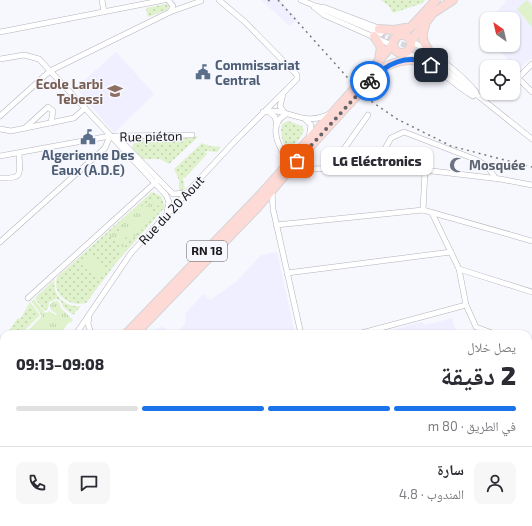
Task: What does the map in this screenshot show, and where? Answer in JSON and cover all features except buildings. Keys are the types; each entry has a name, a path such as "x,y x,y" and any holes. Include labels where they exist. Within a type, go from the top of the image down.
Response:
{"main road":[{"path":"436,0 413,25 393,39 392,45 395,51 400,53 409,50 411,41 426,21 438,9 453,0"},
{"path":"426,21 422,34 424,44 431,54"},
{"path":"413,25 400,30 378,33 381,47 380,66 406,59 426,62"},
{"path":"401,34 408,37 411,41"},
{"name":"RN 18","path":"380,66 392,45"},
{"name":"RN 18","path":"295,159 369,77 380,66 400,53"},
{"name":"RN 18","path":"139,330 257,208 272,191 309,139 335,110 348,101"},
{"name":"RN 18","path":"130,330 288,168"}],"street":[{"path":"102,0 104,12"},
{"path":"0,32 164,0"},
{"path":"168,0 173,6 170,12"},
{"path":"0,116 50,71 189,2 200,0"},
{"path":"219,0 245,22 297,76 297,79 286,89 281,98 280,106 285,115"},
{"path":"301,0 314,6 326,8 378,33 392,45"},
{"path":"314,6 324,15 378,33 401,34"},
{"path":"411,41 431,54 470,85 480,98"},
{"path":"419,52 432,60 480,98"},
{"path":"400,53 426,62 466,92 480,99"},
{"path":"0,59 19,55 30,55 39,59 110,136 156,182 175,195 177,198 177,204"},
{"path":"532,64 518,78 532,92"},
{"name":"Rue du 20 Aout","path":"80,330 130,255 262,112 286,89"},
{"path":"482,100 532,139"},
{"path":"24,128 46,108 50,108 53,111 51,123"},
{"path":"0,129 11,130 38,126 74,118 85,108"},
{"path":"262,112 278,112 305,119 321,117 335,110"},
{"path":"268,111 275,117 277,125"},
{"path":"284,154 276,137 277,125 280,118 285,115"},
{"path":"329,170 368,115"},
{"path":"34,119 34,123 38,126"},
{"path":"305,119 311,125 309,139"},
{"path":"374,168 391,138 404,132 478,160 488,167 496,178"},
{"name":"Rue piéton","path":"0,156 19,154 110,136 192,135"},
{"path":"110,136 119,139 156,182 169,202 165,216"},
{"path":"0,242 105,148 110,136"},
{"path":"0,178 15,179 18,177 20,173 19,154"},
{"path":"303,169 329,170 374,168 425,170 496,178 532,185"},
{"path":"423,210 425,170"},
{"path":"28,298 156,182"},
{"path":"272,191 273,211 300,330"},
{"path":"175,195 187,193"},
{"path":"257,208 267,204 273,211"},
{"path":"276,225 423,210 532,241"},
{"path":"432,213 459,269 466,305 476,327 484,330"},
{"path":"287,273 451,252"},
{"path":"459,269 532,292"},
{"path":"373,330 466,305"},
{"path":"90,314 88,323 91,330"}],"shaded area":[{"path":"261,0 280,0 297,19 290,26"},
{"path":"506,0 530,0 532,3 532,58 520,68 520,60 508,60 501,52 520,52 520,12 496,12 506,2"},
{"name":"Ecole Larbi Tebessi","path":"116,52 154,94 114,133 76,88"},
{"path":"277,252 294,330 179,330 185,324 186,313 203,294 210,300 236,282 261,255"},
{"path":"452,318 456,330 392,330 421,322 426,325"},
{"path":"162,326 166,330 155,330 157,328 160,329"}],"green space":[{"path":"381,0 425,0 423,3 393,13 389,6"},
{"path":"527,0 532,6 532,27 520,12 517,9"},
{"path":"166,4 169,6 167,10 148,17 146,8"},
{"path":"288,121 302,126 304,130 300,138 288,150 283,141 281,131 282,124"},
{"path":"194,135 198,137 169,164 160,159 143,159 132,147 141,139 149,137"},
{"path":"202,143 210,146 221,147 217,152 206,151 205,153 208,153 185,178 183,178 185,189 181,191 179,190 179,180 174,169"},
{"path":"152,192 161,196 165,207 116,263 86,303 74,303 63,298 57,289 57,277"},
{"path":"152,198 159,205 151,210 152,219 136,236 126,237 124,239 124,250 120,254 121,250 118,240 112,237 104,237 108,233 118,234 121,231 122,222 137,206 147,206"},
{"path":"90,255 105,269 97,278 82,265"},
{"path":"55,279 55,290 61,299 70,305 81,306 73,315 63,307 61,301 56,299 49,302 48,309 44,311 35,298"},
{"path":"34,299 44,312 47,313 49,311 56,315 57,314 51,310 50,305 53,301 58,301 61,308 73,320 70,323 69,322 63,330 29,330 42,316 31,301"},
{"path":"30,302 40,315 25,330 10,330 17,319 21,318"}],"tunnel":[{"path":"381,34 419,52"},
{"path":"284,154 296,167 303,169"}],"railway":[{"path":"268,0 272,3"},
{"path":"278,0 365,97 397,119 451,146 532,167"}],"way so far":[{"path":"297,161 370,81"}],"place":[{"name":"Commissariat Central","path":"203,72"},
{"name":"Ecole Larbi Tebessi","path":"115,91"},
{"name":"Algerienne Des Eaux (A.D.E)","path":"88,137"},
{"name":"LG Eléctronics","path":"297,161"},
{"name":"Mosquée","path":"457,165"}],"route":[{"path":"370,81 382,68 406,59 426,62 431,65"}]}
